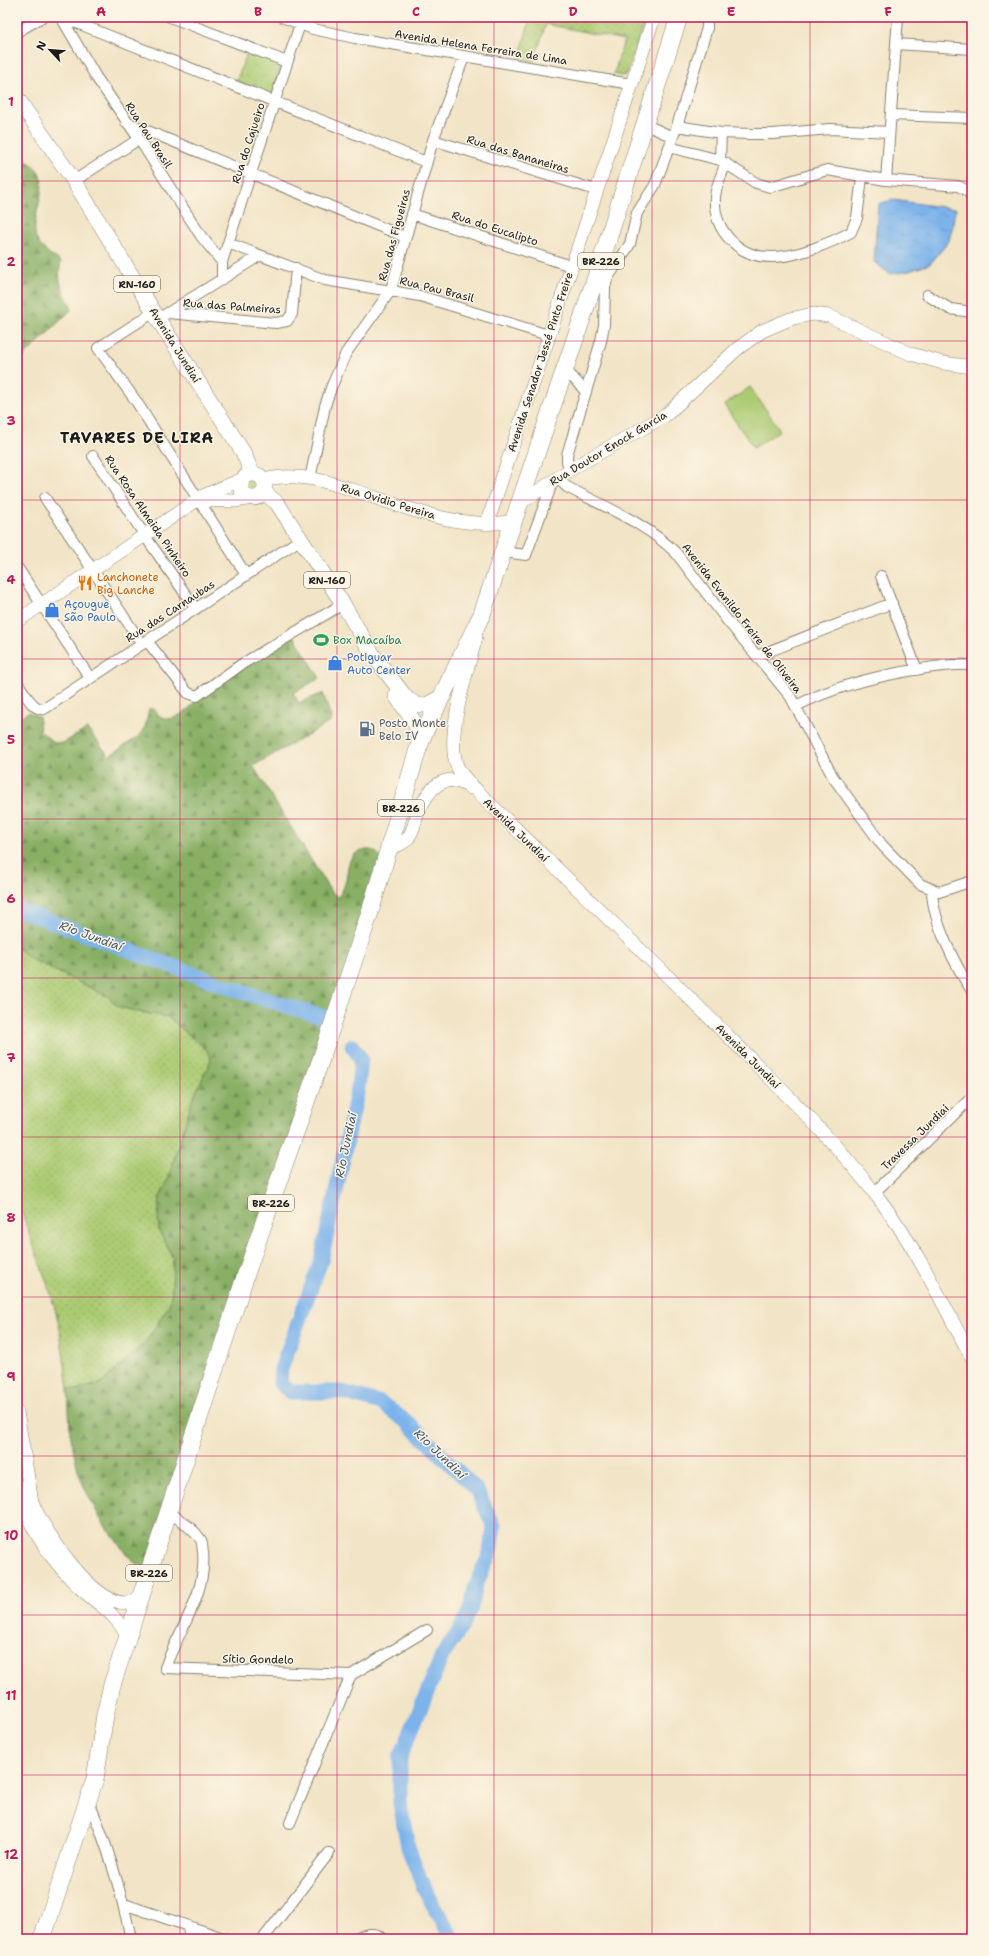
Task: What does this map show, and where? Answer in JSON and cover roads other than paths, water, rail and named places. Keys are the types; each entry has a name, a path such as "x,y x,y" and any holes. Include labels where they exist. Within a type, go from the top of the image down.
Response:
{"highway":[{"name":"BR-226","path":"42,1939 88,1800 97,1768 108,1700 244,1282 321,1059 389,848 421,742 441,697 482,614 565,369 600,281 679,17"}],"main road":[{"name":"Avenida Jundiaí","path":"17,98 74,181 160,315 242,452 255,484 277,503 343,604 385,672 392,689 415,724 421,742"},
{"name":"Avenida Jundiaí","path":"385,672 412,703 426,705 441,697"}],"street":[{"path":"17,32 42,17"},
{"path":"61,17 426,162"},
{"name":"Rua Pau Brasil","path":"61,17 126,122 139,139 201,236 222,262"},
{"path":"170,17 287,62"},
{"name":"Avenida Helena Ferreira de Lima","path":"282,17 301,20 322,32 631,84"},
{"name":"Avenida Senador Jessé Pinto Freire","path":"487,524 654,17"},
{"path":"571,469 567,462 567,455 604,325 600,281 613,267 630,244 637,214 655,184 677,126 707,28 707,17"},
{"path":"886,180 898,17"},
{"name":"Rua do Cajueiro","path":"222,278 222,262 301,20"},
{"path":"896,44 972,49"},
{"name":"Rua das Figueiras","path":"310,479 325,406 338,370 356,337 391,290 426,162 464,57"},
{"path":"891,115 972,118"},
{"path":"126,122 405,237"},
{"path":"646,125 673,137"},
{"path":"677,126 722,133 773,134 830,129 890,132"},
{"path":"722,133 723,161 715,197 715,210 720,227 729,240 741,250 766,257 791,254 815,247 851,232 857,218 862,177"},
{"path":"74,181 139,139"},
{"name":"Rua das Bananeiras","path":"433,140 596,190"},
{"path":"669,148 723,161 756,183 770,187 827,170 862,177 946,184 970,189"},
{"name":"Rua do Eucalipto","path":"412,214 571,266"},
{"name":"Rua Pau Brasil","path":"228,243 277,264 296,268 310,276 325,280 391,290 447,303 548,335"},
{"path":"246,576 136,401 98,348 160,315 259,256"},
{"name":"Rua das Palmeiras","path":"160,315 276,323 285,322 289,320 292,314 296,268"},
{"path":"927,295 950,309 972,312"},
{"name":"Rua Doutor Enock Garcia","path":"519,504 571,469 666,415 716,367 750,339 777,324 806,315 829,316 911,354 943,363 972,367"},
{"path":"565,369 586,392"},
{"name":"Rua Rosa Almeida Pinheiro","path":"93,456 145,536 196,609"},
{"name":"Rua Ovidio Pereira","path":"255,484 287,477 310,479 340,486 429,515 487,524 513,521"},
{"path":"503,552 526,555 555,480"},
{"name":"Avenida Evanildo Freire de Oliveira","path":"555,480 635,522 676,553 784,688 796,706 822,758 865,823 907,873 920,884 932,890"},
{"path":"198,500 235,501 255,484"},
{"path":"17,621 211,492 255,484"},
{"path":"45,498 93,571 144,642 188,693 197,696 242,664 343,604"},
{"name":"Rua das Carnaubas","path":"17,682 31,703 42,710 301,539"},
{"path":"17,567 90,678"},
{"path":"881,576 917,670"},
{"path":"757,656 892,603"},
{"name":"Avenida Jundiaí","path":"482,614 460,701 453,740 453,752 457,767 478,792 637,946 779,1087 842,1154 874,1193 905,1237 972,1358"},
{"path":"796,706 813,697 862,680 956,664 972,665"},
{"name":"Avenida Jundiaí","path":"389,848 399,845 409,837 423,802 438,785 445,780 456,780 478,792"},
{"path":"972,881 948,890 939,892 932,890 934,909 946,941 972,991"},
{"name":"Travessa Jundiai","path":"874,1193 972,1098"},
{"path":"17,1412 29,1488 37,1514 55,1543 78,1573 107,1602 128,1638"},
{"path":"17,1486 25,1511 44,1546 63,1571 81,1589 107,1602 123,1603 142,1597"},
{"name":"Sítio Gondelo","path":"168,1512 193,1530 202,1542 204,1562 199,1591 187,1621 172,1646 164,1668 351,1675"},
{"path":"290,1823 351,1675 427,1630"},
{"path":"88,1800 108,1850 124,1904 131,1939"},
{"path":"263,1939 329,1853"},
{"path":"124,1904 226,1939"},
{"path":"188,1927 190,1939"},
{"path":"351,1939 372,1934 378,1935 382,1939"}],"water":[{"path":"893,200 956,209 949,241 930,264 909,271 890,274 874,262 878,204"}],"waterway":[{"name":"Rio Jundiaí","path":"17,909 242,992 323,1017"},
{"name":"Rio Jundiaí","path":"352,1046 361,1059 358,1088 321,1261 281,1369 280,1383 290,1392 343,1392 381,1403 407,1422 476,1489 494,1526 490,1553 476,1584 471,1607 463,1625 442,1656 400,1758 400,1803 408,1847 425,1891 453,1939"}],"place":[{"name":"Lanchonete Big Lanche","path":"85,583"},
{"name":"Açougue São Paulo","path":"52,610"},
{"name":"Box Macaíba","path":"321,640"},
{"name":"Potiguar Auto Center","path":"335,663"},
{"name":"Posto Monte Belo IV","path":"367,729"}],"district":[{"name":"TAVARES DE LIRA","path":"137,438"}]}
